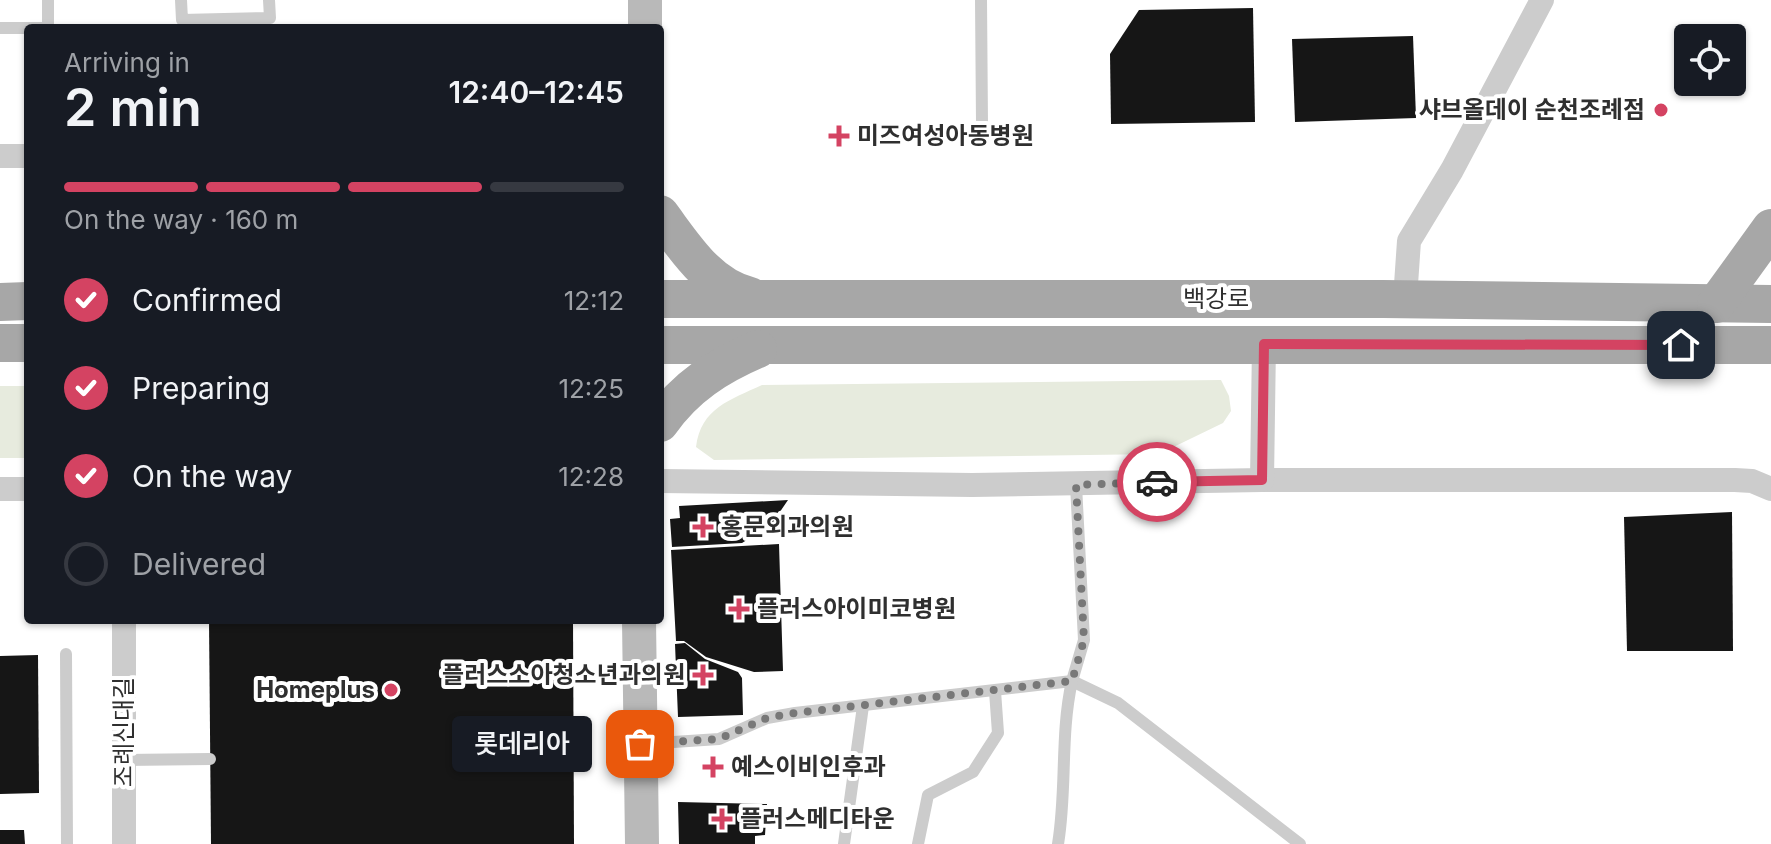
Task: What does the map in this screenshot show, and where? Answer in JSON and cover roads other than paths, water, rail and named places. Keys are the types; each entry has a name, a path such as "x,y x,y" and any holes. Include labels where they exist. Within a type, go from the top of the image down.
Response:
{"main road":[{"path":"664,219 685,248 719,283 738,293 760,299"},
{"path":"1716,304 1771,228"},
{"name":"백강로","path":"664,299 1405,299 1771,304"},
{"path":"0,302 24,301"},
{"path":"0,343 24,343"},
{"name":"백강로","path":"664,345 1771,345"},
{"path":"664,417 674,403 724,363 769,345"}],"street":[{"path":"645,0 645,24"},
{"path":"1405,299 1409,241 1452,170 1542,0"},
{"path":"0,156 24,156"},
{"path":"1262,480 1264,344"},
{"path":"664,481 1076,485 1262,480 1735,480 1752,481 1771,489"},
{"path":"0,489 24,489"},
{"name":"조례신대길","path":"124,624 124,844"},
{"path":"639,624 642,844"}],"lane":[{"path":"48,0 48,24"},
{"path":"181,0 182,20 270,18 269,0"},
{"path":"981,0 982,123"},
{"path":"0,28 24,28"},
{"path":"1058,844 1065,784 1064,715 1084,640 1076,485"},
{"path":"66,654 67,844"},
{"path":"640,744 719,739 767,718 1072,681 1118,703 1300,844"},
{"path":"918,844 928,795 973,772 998,733 995,691"},
{"path":"844,844 863,706"},
{"path":"124,760 210,759"}],"place":[{"name":"샤브올데이 순천조례점","path":"1661,110"},
{"name":"미즈여성아동병원","path":"839,136"},
{"name":"홍문외과의원","path":"703,527"},
{"name":"플러스아이미코병원","path":"739,609"},
{"name":"플러스소아청소년과의원","path":"703,675"},
{"name":"Homeplus","path":"391,690"},
{"name":"롯데리아","path":"640,744"},
{"name":"예스이비인후과","path":"713,767"},
{"name":"플러스메디타운","path":"722,819"}]}
